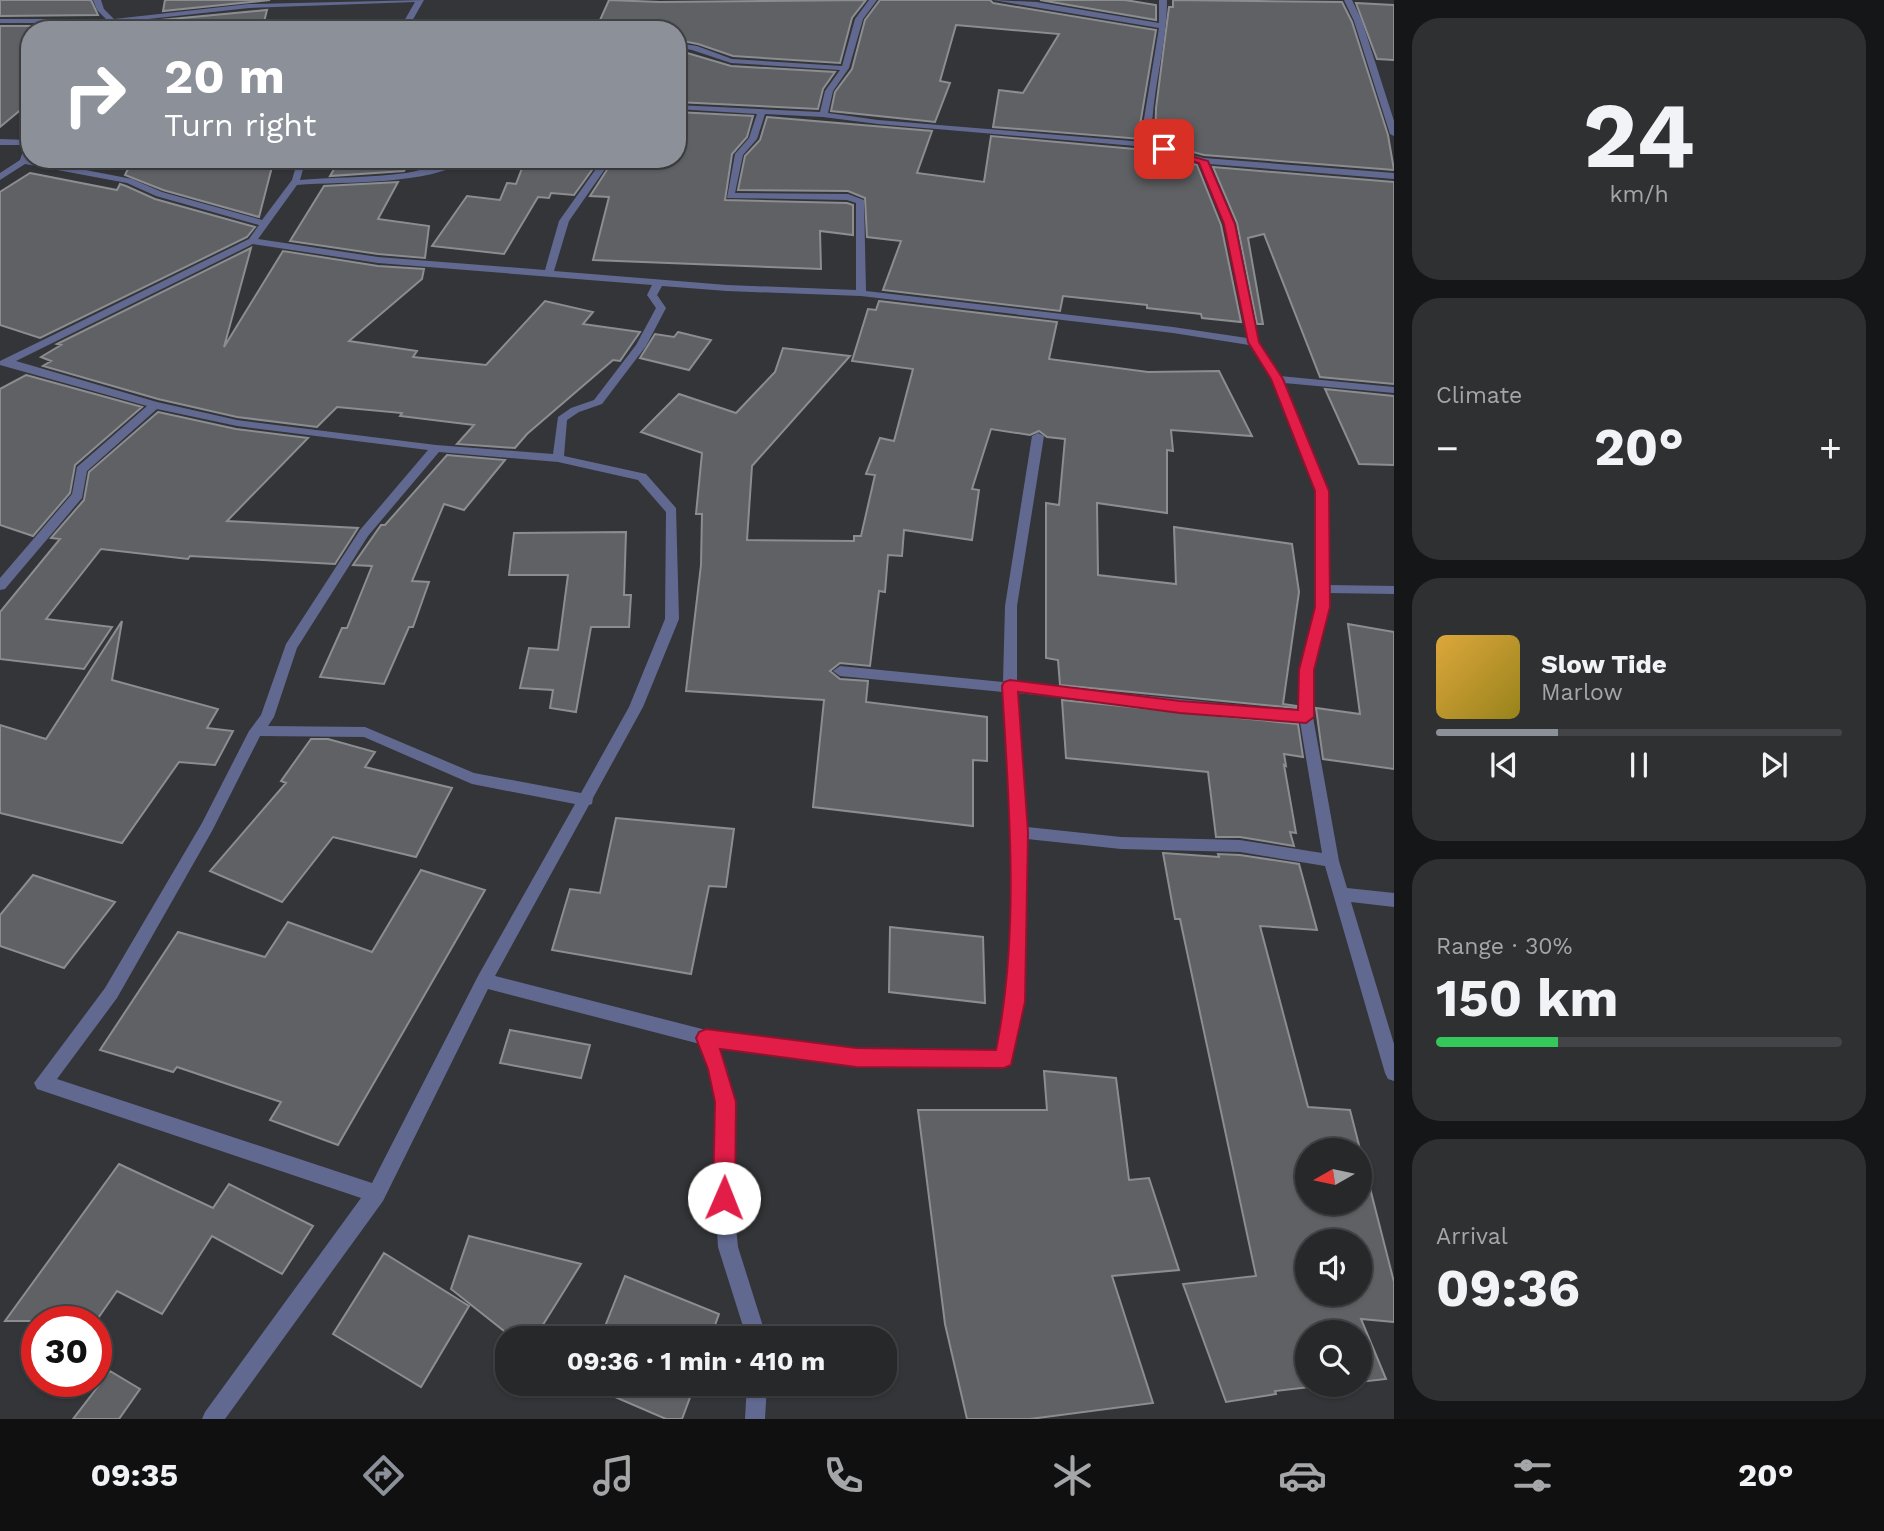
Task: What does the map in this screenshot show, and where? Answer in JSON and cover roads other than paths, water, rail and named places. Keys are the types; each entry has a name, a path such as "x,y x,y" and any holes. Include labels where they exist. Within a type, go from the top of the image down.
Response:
{"street":[{"path":"97,0 101,10 112,21"},
{"path":"0,21 112,21 249,6 419,0 408,21"},
{"path":"823,115 829,91 845,68 859,19 873,0"},
{"path":"997,0 1163,26"},
{"path":"1148,145 1147,125 1163,26 1163,0"},
{"path":"1348,0 1358,21 1394,134"},
{"path":"686,47 732,61 845,68"},
{"path":"686,108 823,115 1148,145 1203,161 1394,176"},
{"path":"762,112 753,139 739,154 730,196 848,197 861,202 861,293"},
{"path":"0,142 21,143"},
{"path":"1203,161 1230,224 1254,342 1277,379 1322,491 1322,607 1307,670 1306,717 1331,861 1343,894 1394,1073"},
{"path":"0,177 21,163"},
{"path":"61,168 129,181 159,194 266,224"},
{"path":"3,363 252,241 293,183 299,168"},
{"path":"293,183 339,179 388,180 443,168"},
{"path":"549,273 564,220 602,168"},
{"path":"252,241 378,260 659,282 861,293 1254,342"},
{"path":"558,458 562,419 597,402 641,346 661,308 652,295 659,282"},
{"path":"3,363 155,405 237,424 436,448 558,458 642,477 672,511 672,619 636,707 587,800 484,981 376,1194 212,1419"},
{"path":"1277,379 1394,390"},
{"path":"0,586 78,495 81,470 155,405"},
{"path":"484,981 706,1038 856,1057 1004,1059 1015,1002 1020,832 1010,686 1011,606 1038,436"},
{"path":"376,1194 43,1083 111,993 207,827 256,731 267,716 291,647 364,533 436,448"},
{"path":"1320,589 1394,590"},
{"path":"840,671 1010,686 1180,707 1306,717"},
{"path":"256,731 365,732 472,778 587,800"},
{"path":"1020,832 1121,843 1240,846 1331,861"},
{"path":"1343,894 1394,900"},
{"path":"706,1038 718,1069 725,1102 724,1198 728,1247 753,1326"},
{"path":"755,1419 756,1396"}]}
